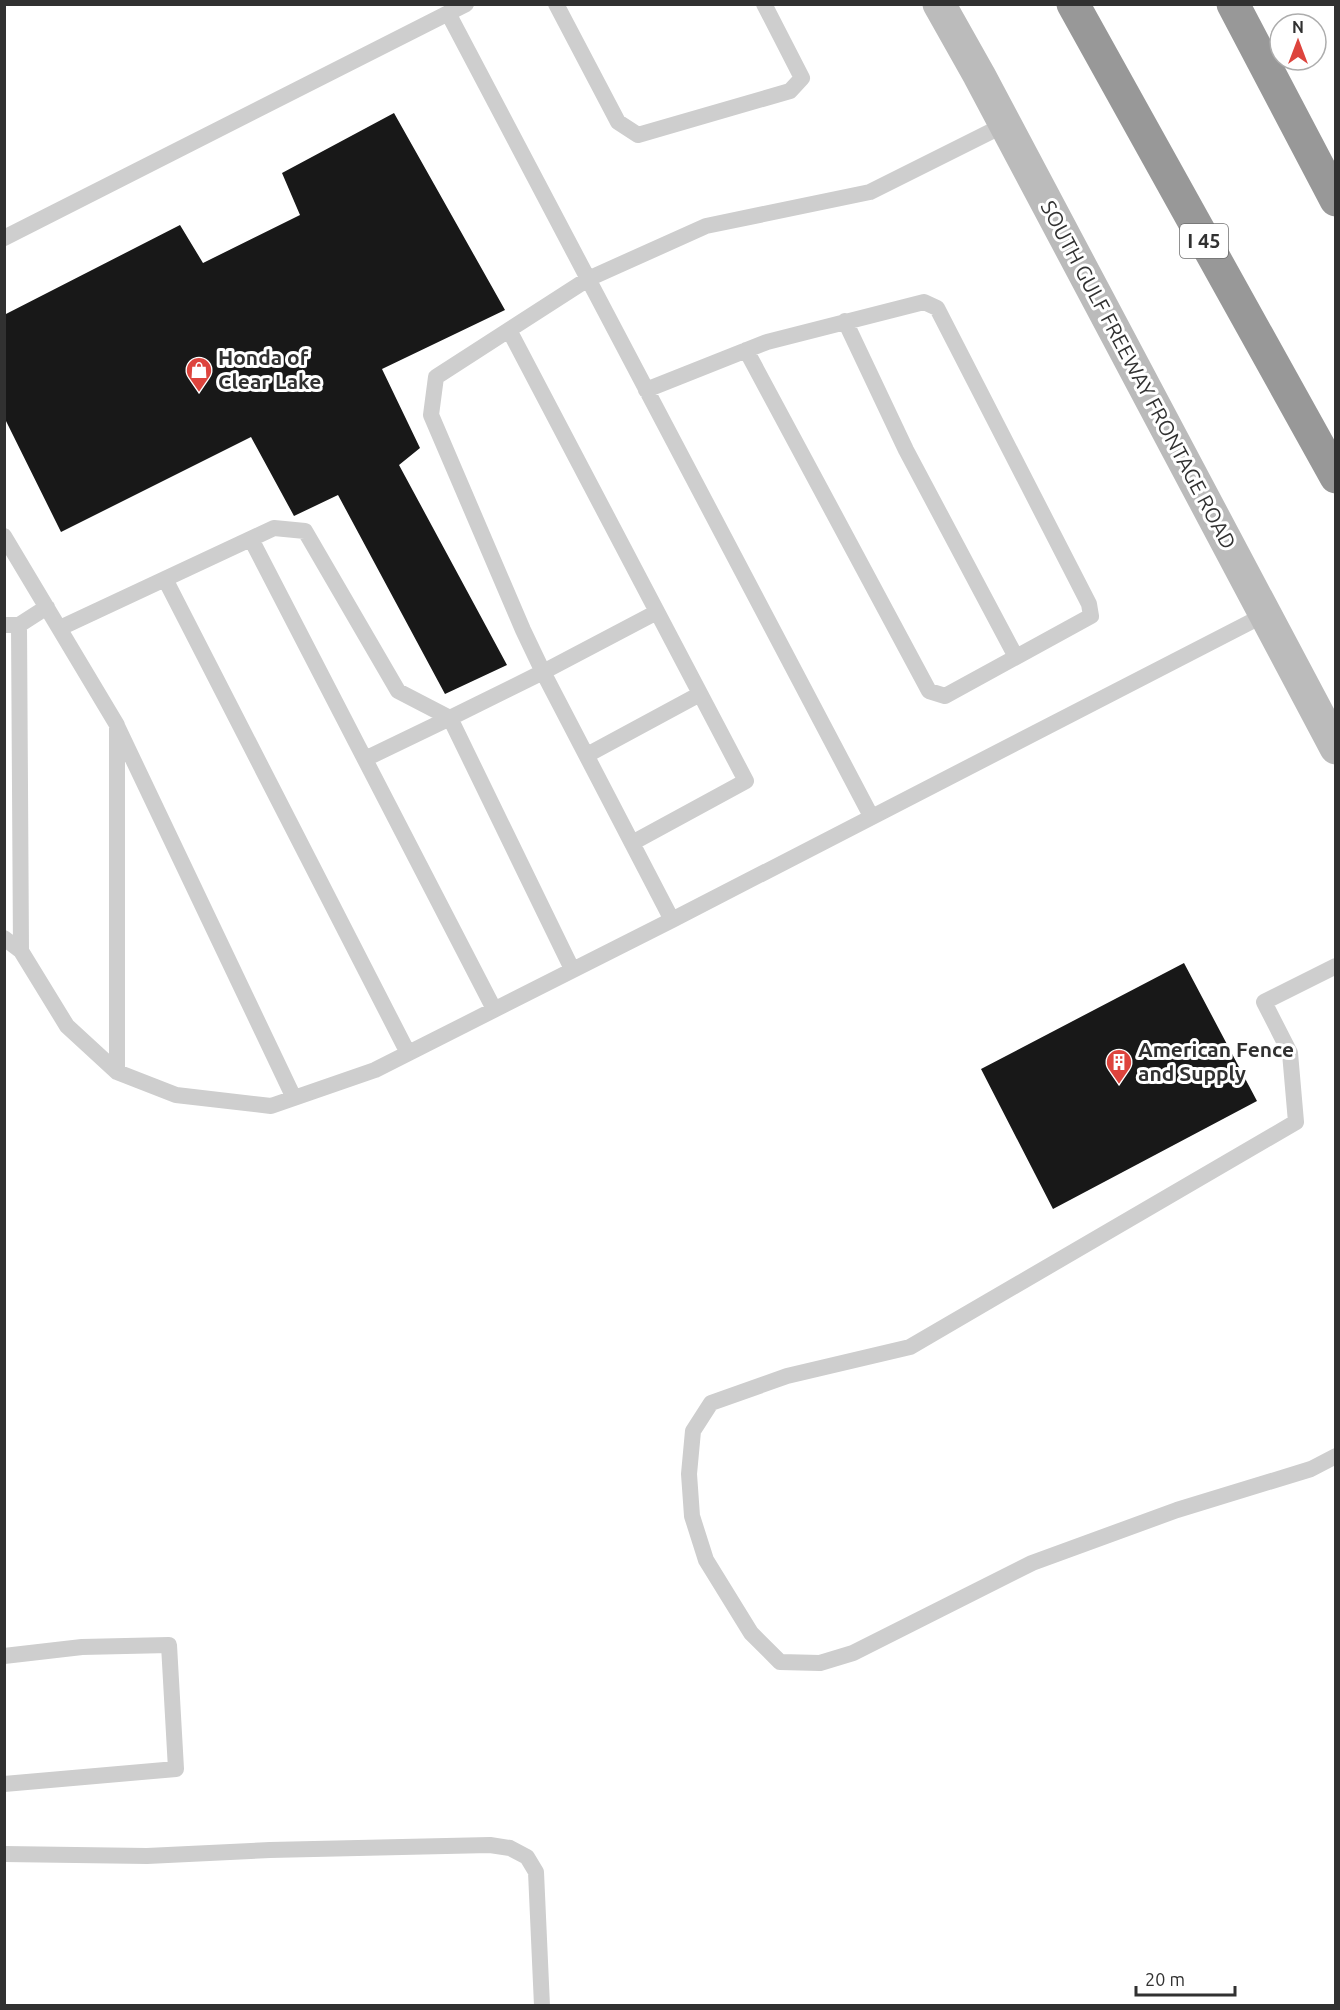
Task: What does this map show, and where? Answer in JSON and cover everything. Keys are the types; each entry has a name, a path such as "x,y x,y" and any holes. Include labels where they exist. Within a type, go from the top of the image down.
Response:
{"highway":[{"name":"I 45","path":"1073,4 1335,477"},
{"path":"1233,4 1335,200"}],"main road":[{"name":"SOUTH GULF FREEWAY FRONTAGE ROAD","path":"939,4 1335,747"}],"lane":[{"path":"4,238 466,4"},
{"path":"556,4 618,122 638,135 790,91 802,78 764,4"},
{"path":"448,13 871,816"},
{"path":"672,920 523,630 431,415 436,377 588,279 706,226 870,192 1004,125"},
{"path":"646,390 746,350 767,342 924,302 937,308 1089,604 1091,616 945,696 929,691 746,350"},
{"path":"845,321 906,450 1016,657"},
{"path":"509,330 746,782 632,843"},
{"path":"60,628 274,528 306,531 398,691 450,718 572,969"},
{"path":"4,536 117,725 294,1098"},
{"path":"250,539 494,1009"},
{"path":"165,579 408,1053"},
{"path":"21,951 12,625 47,607"},
{"path":"365,759 543,672 657,612"},
{"path":"4,938 21,951 67,1026 117,1072 176,1095 271,1106 375,1070 1266,614"},
{"path":"587,755 700,693"},
{"path":"117,725 117,1072"},
{"path":"1335,966 1264,1002 1290,1053 1296,1122 910,1347 787,1376 711,1403 693,1431 689,1474 692,1516 706,1560 751,1634 780,1662 820,1663 854,1653 1032,1563 1177,1510 1311,1470 1335,1456"},
{"path":"4,1656 82,1647 169,1645 176,1770 4,1784"},
{"path":"4,1854 147,1856 436,1846 490,1845 510,1848 527,1857 536,1872 542,2006"}],"building":[{"name":"Honda of Clear Lake","path":"394,113 505,310 382,369 420,448 399,465 507,665 445,694 338,495 294,516 251,437 61,532 4,417 4,315 180,225 203,263 300,215 282,173"},
{"name":"American Fence and Supply","path":"1184,963 1257,1101 1053,1209 981,1069"}],"place":[{"name":"Honda of Clear Lake","path":"199,393"},
{"name":"American Fence and Supply","path":"1119,1085"}]}
